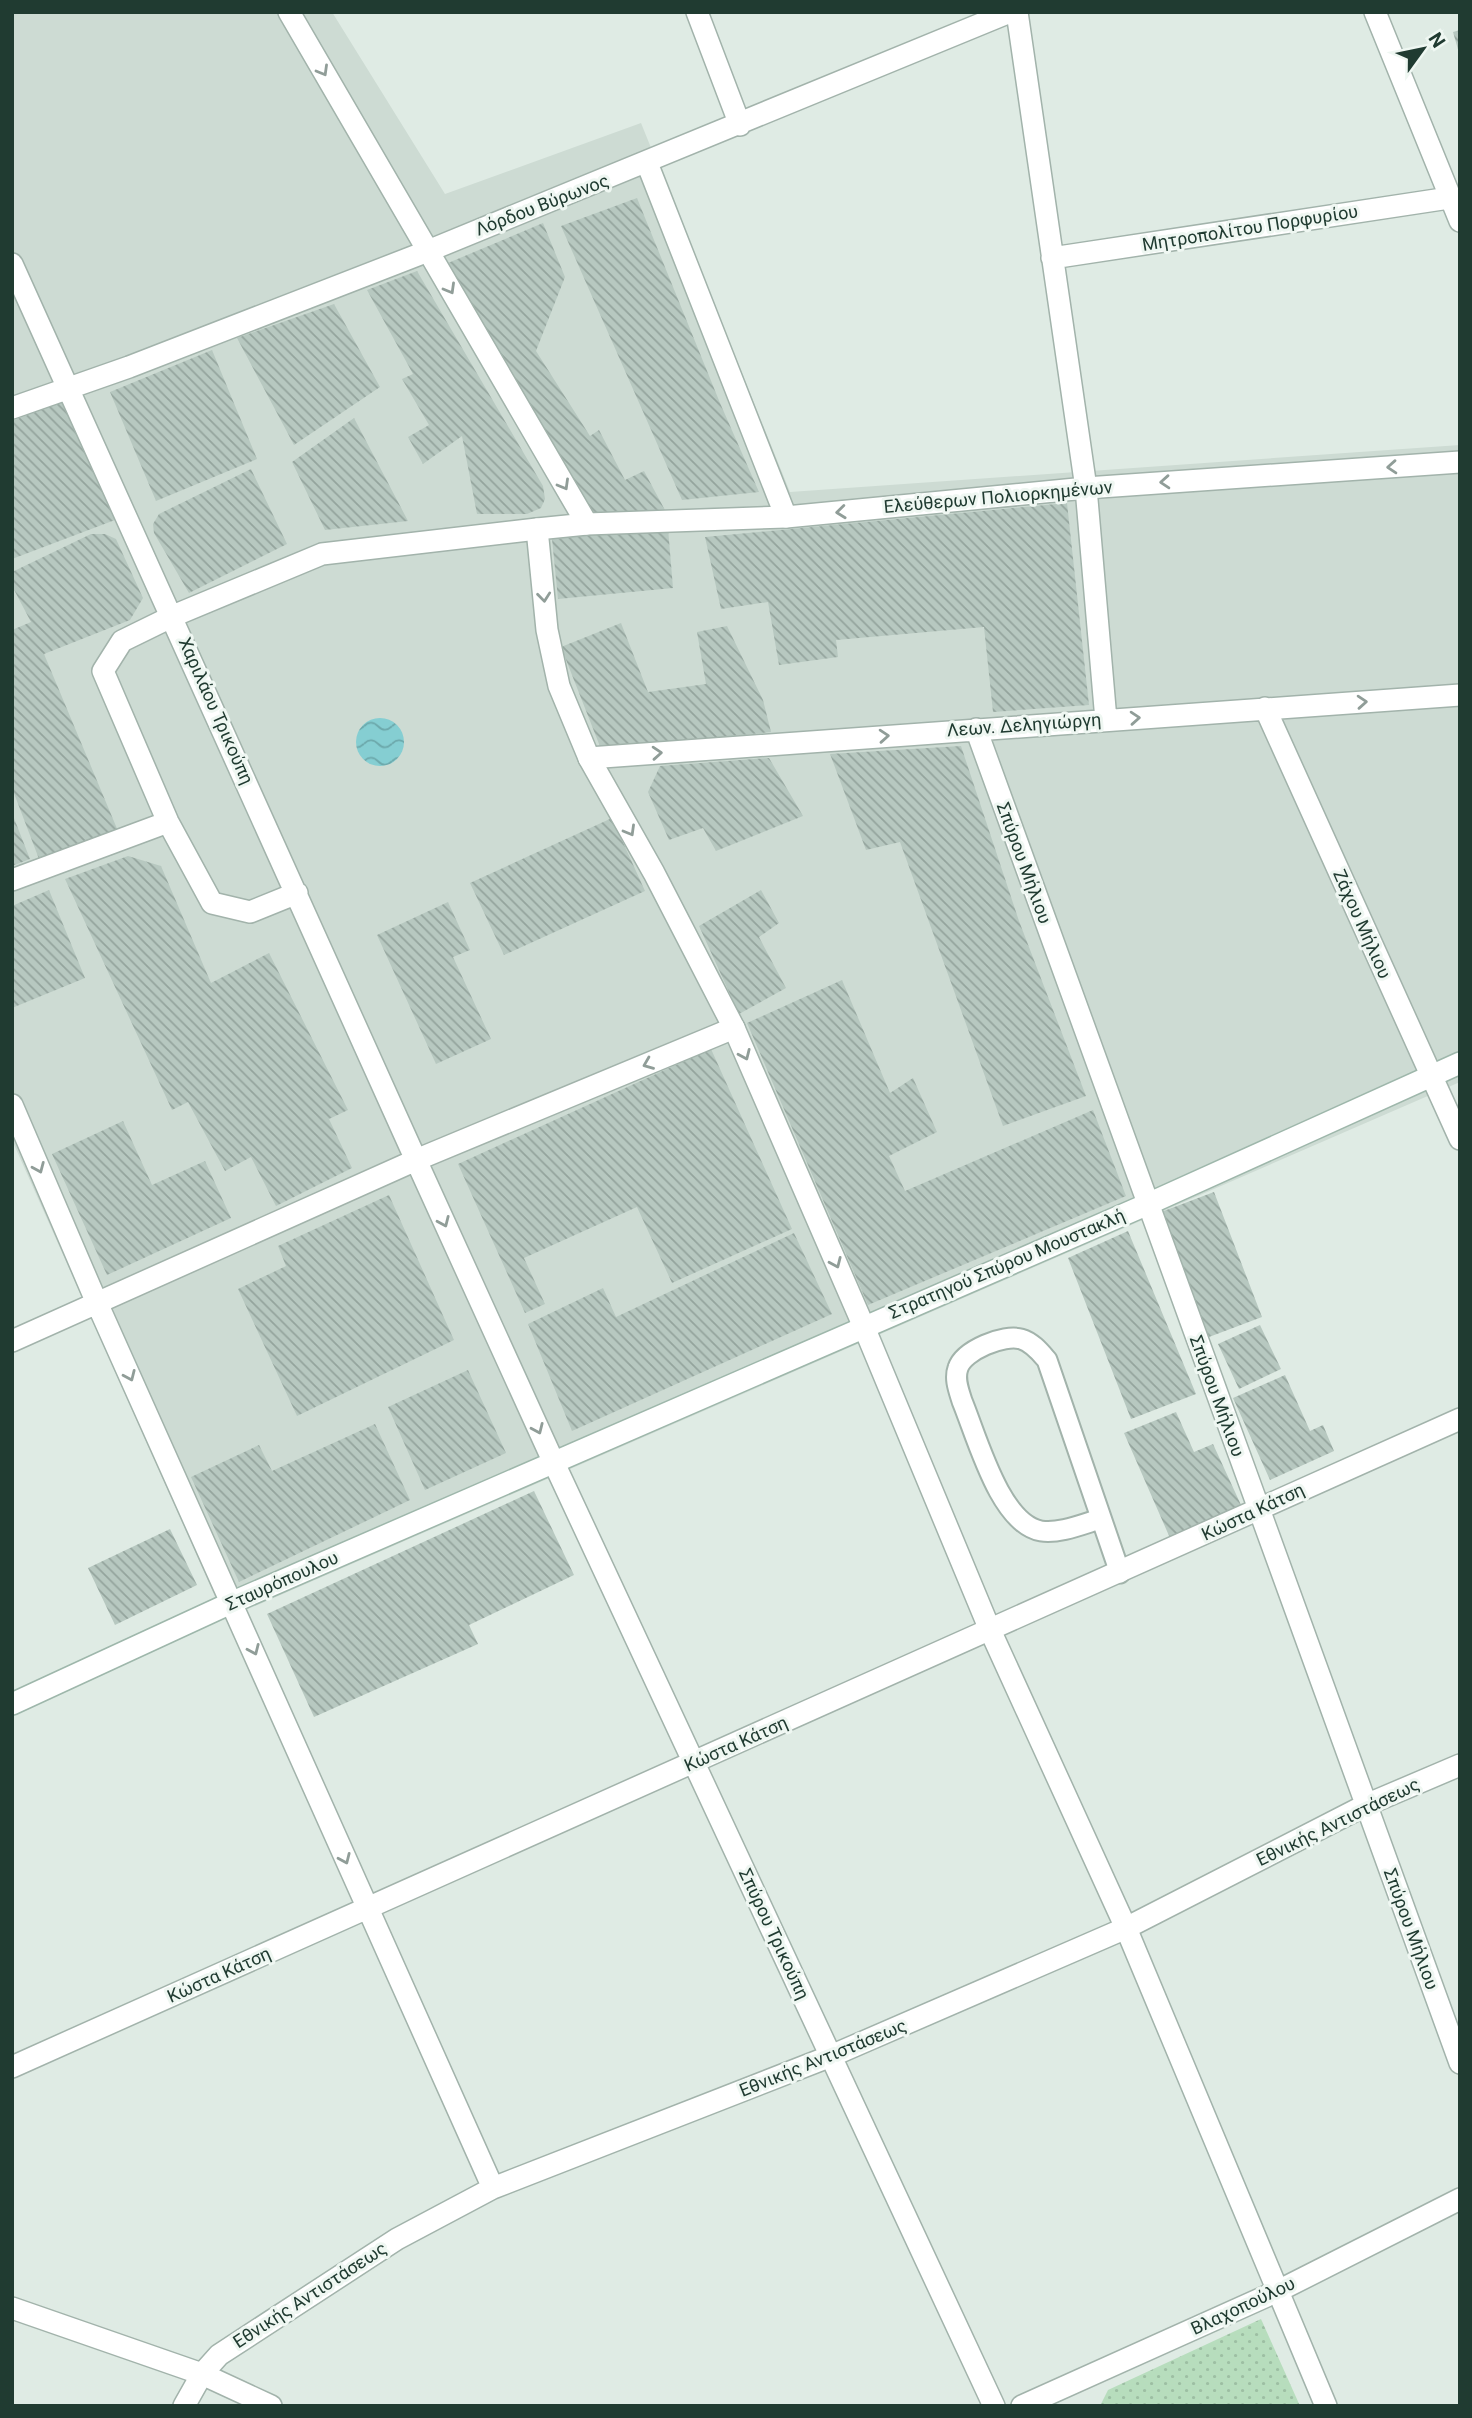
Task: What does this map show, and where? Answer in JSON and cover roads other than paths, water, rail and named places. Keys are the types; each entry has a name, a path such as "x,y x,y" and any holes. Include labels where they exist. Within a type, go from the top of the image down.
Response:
{"street":[{"path":"289,12 587,524"},
{"path":"697,12 740,125"},
{"name":"Λόρδου Βύρωνος","path":"12,408 70,389 428,251 1010,12"},
{"path":"1017,12 1086,488 1106,720"},
{"path":"1376,12 1448,198 1460,221"},
{"path":"647,163 786,517"},
{"name":"Μητροπολίτου Πορφυρίου","path":"1052,258 1448,198"},
{"name":"Χαριλάου Τρικούπη","path":"12,264 554,1463"},
{"name":"Ελεύθερων Πολιορκημένων","path":"168,822 103,671 122,641 173,616 322,554 587,524 786,517 1086,488 1460,462"},
{"path":"537,529 547,630 559,685 589,758 654,873 734,1028 864,1326 990,1630 1126,1928 1326,2406"},
{"name":"Λεων. Δεληγιώργη","path":"589,758 1460,695"},
{"name":"Ζάχου Μήλιου","path":"1265,708 1460,1139"},
{"name":"Σπύρου Μήλιου","path":"975,729 1460,2063"},
{"path":"12,880 168,822 212,903 250,912 298,893"},
{"path":"12,1341 416,1160 734,1028"},
{"name":"Στρατηγού Σπύρου Μουστακλή","path":"554,1463 1148,1204 1460,1063"},
{"path":"12,1105 97,1303 493,2188"},
{"name":"Κώστα Κάτση","path":"12,2067 1460,1419"},
{"name":"Σταυρόπουλου","path":"12,1704 233,1602 554,1463"},
{"name":"Σπύρου Τρικούπη","path":"554,1463 994,2406"},
{"name":"Εθνικής Αντιστάσεως","path":"184,2406 202,2374 219,2354 397,2239 493,2188 831,2056 1126,1928 1366,1805 1460,1765"},
{"name":"Βλαχοπούλου","path":"1022,2406 1278,2291 1460,2199"},
{"path":"14,2304 202,2374 271,2406"}],"lane":[{"path":"1100,1519 1044,1532 1028,1527 1017,1519 1003,1501 962,1401 957,1384 957,1369 963,1360 1003,1338 1021,1339 1037,1348 1047,1360 1120,1573"}],"water":[{"path":"380,718 389,719 397,725 403,733 403,751 397,759 389,765 380,766 371,765 363,759 357,751 356,742 357,733 363,725 371,719"}]}
